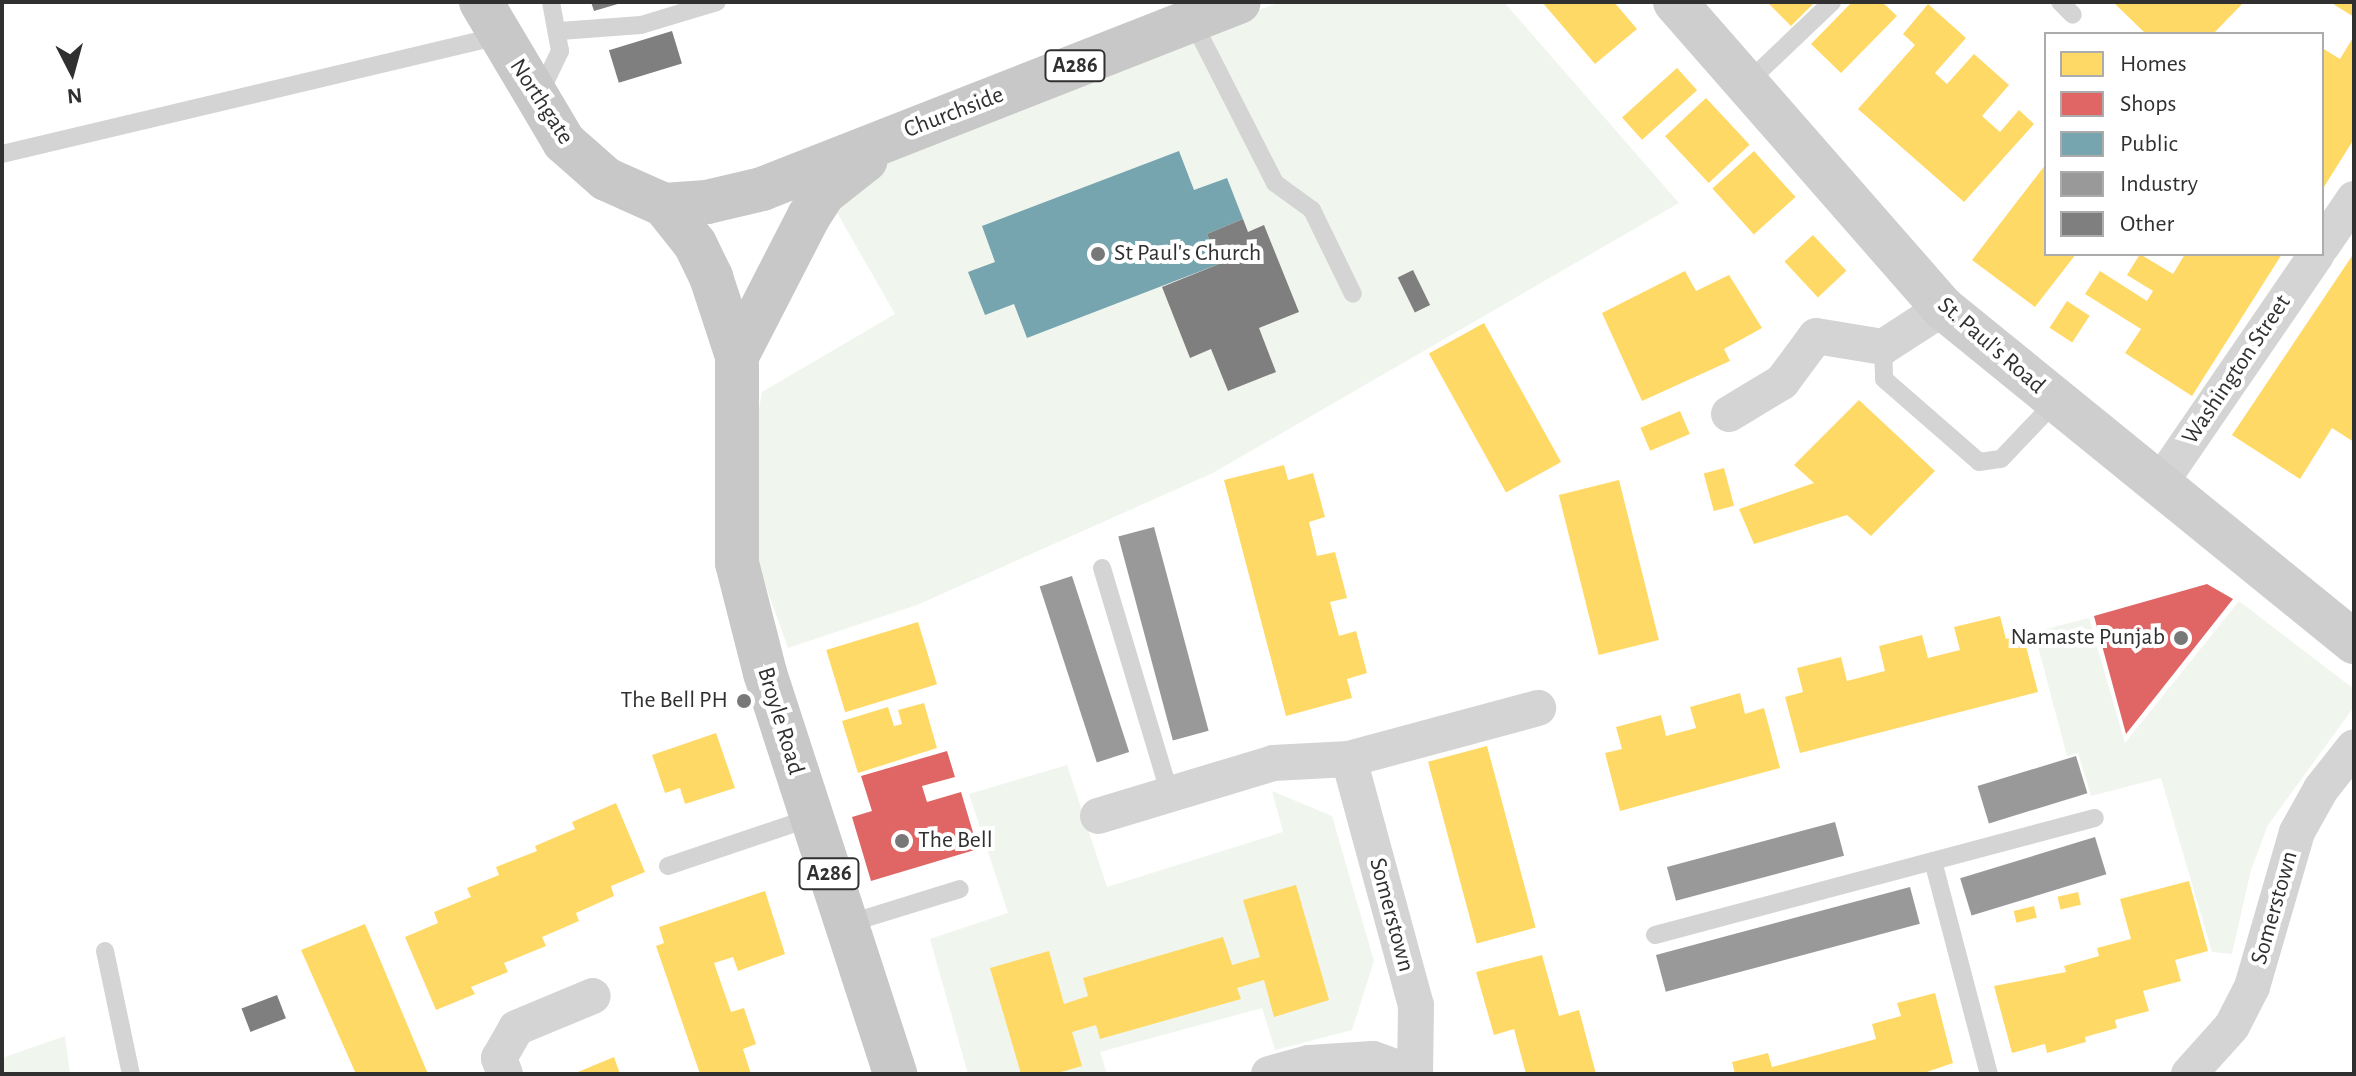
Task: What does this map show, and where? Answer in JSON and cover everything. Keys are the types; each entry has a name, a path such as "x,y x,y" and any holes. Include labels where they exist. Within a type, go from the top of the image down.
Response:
{"main road":[{"name":"Churchside","path":"664,205 762,189 1239,2"},
{"name":"St. Paul's Road","path":"1675,2 1943,308 2158,486 2354,642"},
{"name":"Northgate","path":"490,19 564,142 583,162 631,194 664,205"},
{"name":"Broyle Road","path":"737,356 824,193 911,130"},
{"name":"Broyle Road","path":"664,205 695,244 711,277 737,356 737,563 810,818 895,1074"}],"street":[{"path":"2324,243 2354,199"},
{"name":"Washington Street","path":"2158,486 2316,256"},
{"path":"1729,414 1782,382 1816,336 1883,347 1943,308"},
{"path":"1098,816 1273,763 1349,759 1538,708"},
{"name":"Somerstown","path":"2196,1072 2232,1026 2252,987 2297,832 2354,747"},
{"name":"Somerstown","path":"1269,1074 1309,1063 1373,1059 1415,1074 1416,1005 1349,759"},
{"path":"505,1074 499,1058 516,1028 593,996"}],"lane":[{"path":"538,97 554,70 560,31 551,2"},
{"path":"560,31 641,25 717,2"},
{"path":"1746,84 1832,2"},
{"path":"2,154 490,19"},
{"path":"1192,20 1275,183 1312,210 1353,294"},
{"path":"1883,347 1884,379 1979,462 2001,459 2056,401"},
{"path":"1102,568 1170,794"},
{"path":"668,866 810,818"},
{"path":"1655,935 2095,818"},
{"path":"1933,861 1989,1074"},
{"path":"847,924 960,889"},
{"path":"105,951 131,1074"}],"shaded area":[{"path":"1280,2 1504,2 1679,203 1213,473 917,605 788,648 755,556 750,461 762,392 895,314 832,204 915,144"},
{"path":"2239,601 2354,689 2354,707 2268,825 2251,870 2232,954 2212,952 2161,778 2091,796 2078,753 2067,756 2034,632 2089,618 2125,743"},
{"path":"1067,765 1107,887 1283,832 1272,791 1332,816 1374,961 1352,1030 1275,1050 1262,1008 1100,1052 1107,1074 968,1074 930,939 1008,913 969,794"},
{"path":"65,1036 70,1074 2,1074 2,1058"}],"building: Homes":[{"path":"1542,2 1614,2 1637,29 1595,64"},
{"path":"1767,2 1815,2 1791,26"},
{"path":"1852,2 1882,2 1897,16 1841,73 1811,44"},
{"path":"2113,2 2244,2 2215,32 2144,32"},
{"path":"2330,2 2354,2 2354,17"},
{"path":"1928,4 1966,38 1935,73 1947,84 1974,54 2009,85 1982,116 2000,132 2019,110 2034,124 1964,202 1858,109 1915,45 1903,34"},
{"path":"2354,36 2354,139 2324,187 2324,49 2340,59"},
{"path":"1677,68 1697,90 1642,140 1622,118"},
{"path":"1706,98 1750,145 1709,183 1665,136"},
{"path":"1754,151 1795,197 1754,235 1712,188"},
{"path":"2044,167 2044,256 2074,256 2035,307 1972,260"},
{"path":"1813,235 1846,271 1818,297 1784,262"},
{"path":"2354,253 2354,442 2332,428 2300,479 2232,435"},
{"path":"2139,256 2173,274 2184,256 2281,256 2192,396 2125,353 2141,329 2085,294 2100,271 2147,301 2153,291 2127,275"},
{"path":"1685,271 1696,291 1729,275 1762,328 1724,349 1730,361 1642,401 1602,313"},
{"path":"2067,301 2090,316 2072,343 2050,328"},
{"path":"1484,323 1561,462 1506,493 1429,354"},
{"path":"1859,400 1935,471 1871,536 1847,515 1754,544 1739,509 1814,483 1794,465"},
{"path":"1680,411 1690,434 1650,451 1640,428"},
{"path":"1284,465 1288,480 1313,473 1325,517 1309,522 1317,556 1335,552 1347,598 1330,602 1339,636 1356,631 1367,673 1347,679 1352,698 1286,716 1224,480"},
{"path":"1724,468 1734,506 1714,511 1704,473"},
{"path":"1619,480 1659,640 1599,655 1559,495"},
{"path":"2000,616 2006,639 2023,635 2038,692 1800,753 1785,697 1803,692 1797,668 1841,657 1847,681 1885,671 1879,646 1922,635 1928,658 1960,650 1954,627"},
{"path":"918,622 937,684 845,712 826,650"},
{"path":"1740,693 1745,714 1764,708 1780,768 1620,811 1605,753 1622,749 1616,727 1661,715 1666,736 1696,728 1690,707"},
{"path":"924,703 937,748 858,773 842,721 888,707 894,726 902,724 898,710"},
{"path":"716,733 735,788 685,804 680,788 665,793 652,755"},
{"path":"1487,746 1536,928 1477,943 1428,762"},
{"path":"616,803 645,872 611,886 614,896 576,913 579,921 542,937 546,946 504,963 508,972 471,987 475,994 436,1010 405,937 438,923 434,912 471,897 467,888 499,875 496,867 537,851 535,846 575,829 572,822"},
{"path":"2189,881 2208,951 2175,960 2181,981 2143,991 2149,1011 2115,1020 2117,1028 2085,1037 2086,1042 2047,1053 2045,1044 2012,1053 1994,986 2066,972 2064,966 2099,956 2097,948 2131,939 2120,899"},
{"path":"1296,885 1329,1000 1274,1017 1264,980 1237,988 1241,999 1100,1039 1096,1025 1072,1032 1082,1066 1054,1074 1021,1074 990,968 1049,951 1064,1004 1088,996 1083,978 1223,937 1232,965 1260,957 1243,900"},
{"path":"765,891 785,954 738,971 733,957 714,963 731,1012 744,1008 756,1044 743,1049 751,1074 700,1074 656,946 664,943 659,927"},
{"path":"2078,892 2081,905 2060,909 2058,897"},
{"path":"2034,906 2037,918 2017,923 2014,911"},
{"path":"365,924 428,1074 356,1074 301,950"},
{"path":"1542,955 1559,1016 1579,1010 1596,1074 1526,1074 1514,1029 1494,1035 1476,972"},
{"path":"1935,993 1953,1063 1921,1074 1735,1074 1732,1062 1768,1053 1772,1067 1876,1039 1872,1024 1901,1016 1897,1003"},
{"path":"614,1057 620,1074 573,1074"}],"building: Shops":[{"path":"2207,584 2233,599 2126,734 2094,616"},
{"path":"947,751 955,777 922,786 927,802 961,792 978,849 871,881 852,817 872,811 861,776"}],"building: Public":[{"path":"1179,151 1194,190 1227,178 1243,219 1207,234 1219,264 1027,338 1014,304 985,315 968,272 995,262 982,226"}],"building: Industry":[{"path":"1154,527 1209,731 1173,740 1118,537"},
{"path":"1072,576 1129,752 1097,762 1040,587"},
{"path":"2076,756 2087,793 1989,823 1978,786"},
{"path":"1835,822 1844,856 1676,901 1667,867"},
{"path":"2095,837 2106,874 1972,916 1960,878"},
{"path":"1910,887 1920,924 1666,992 1656,955"}],"building: Other":[{"path":"591,2 621,2 621,3 594,11"},
{"path":"672,31 682,64 619,83 609,50"},
{"path":"1243,219 1248,232 1264,225 1299,312 1259,328 1276,372 1228,391 1211,349 1190,358 1162,287 1219,264 1207,234"},
{"path":"1413,270 1430,305 1415,313 1398,277"},
{"path":"277,995 286,1018 250,1032 242,1009"}],"place":[{"name":"St Paul's Church","path":"1098,254"},
{"name":"Namaste Punjab","path":"2181,638"},
{"name":"The Bell PH","path":"744,701"},
{"name":"The Bell","path":"902,841"}]}
